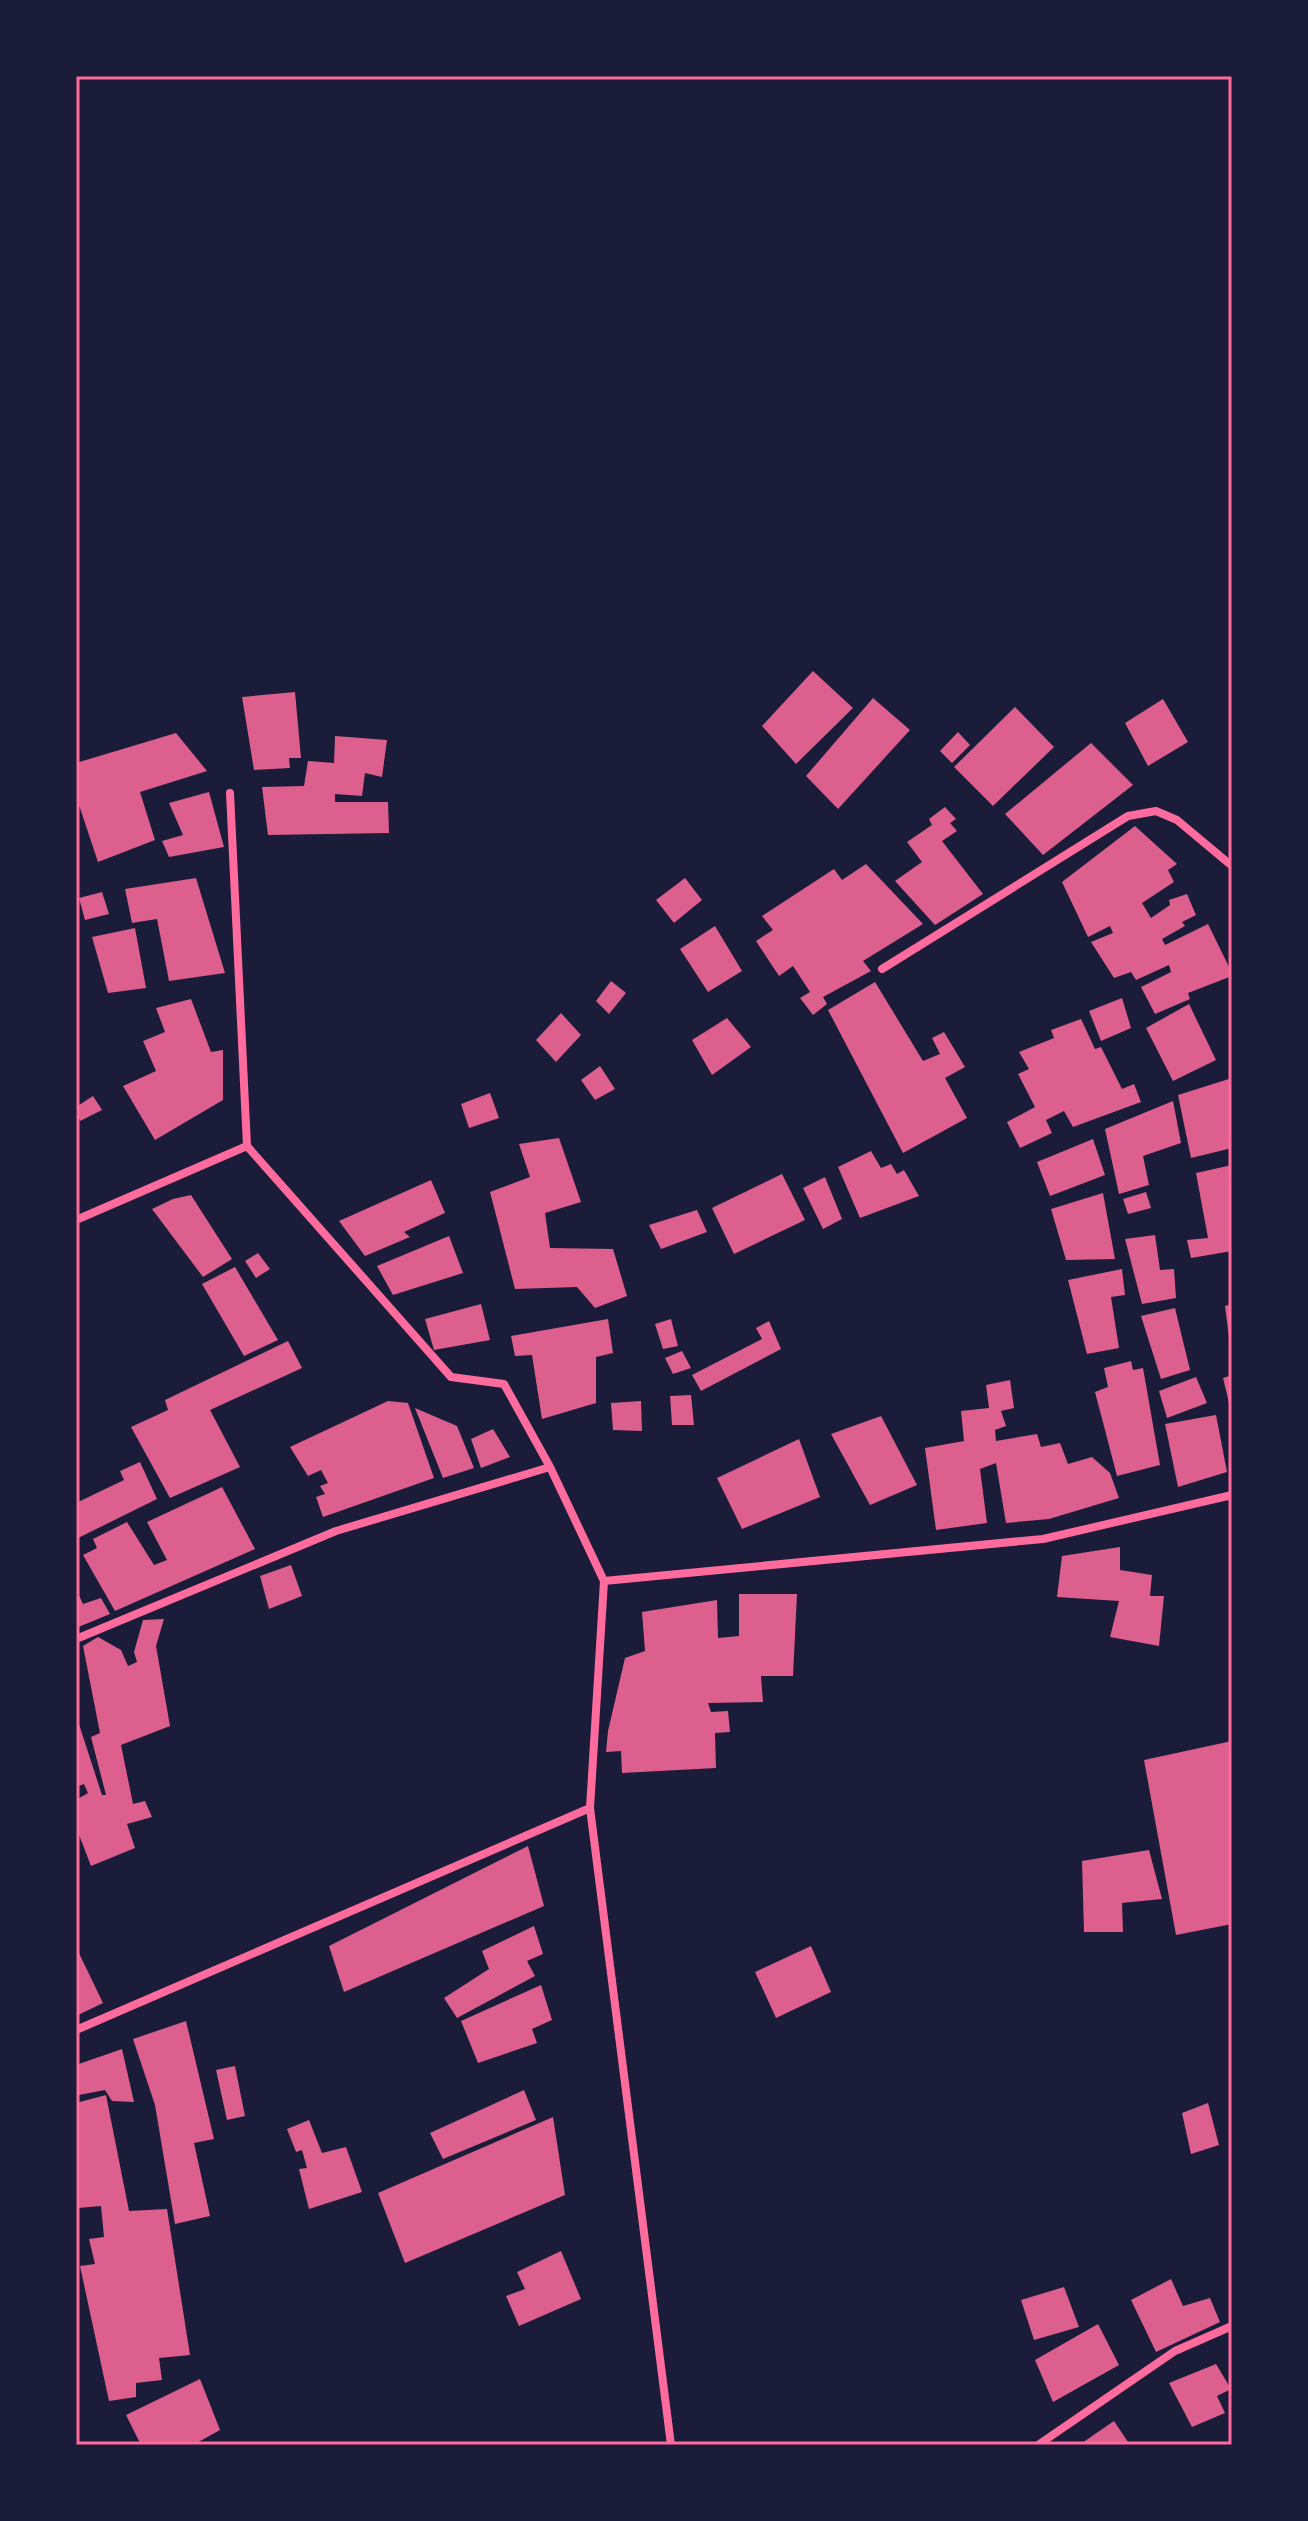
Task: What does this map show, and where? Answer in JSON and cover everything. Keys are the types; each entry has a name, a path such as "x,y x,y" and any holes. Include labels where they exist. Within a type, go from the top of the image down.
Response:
{"street":[{"path":"230,793 247,1146 451,1377 504,1384 550,1467 604,1581 590,1808 671,2445"},
{"path":"882,969 1128,816 1156,811 1177,820 1232,866"},
{"path":"76,1220 247,1146"},
{"path":"76,1639 336,1531 550,1467"},
{"path":"604,1581 1043,1539 1232,1495"},
{"path":"76,2030 590,1808"},
{"path":"1038,2445 1175,2351 1232,2326"}],"building":[{"path":"813,671 853,708 796,764 762,726"},
{"path":"295,692 301,758 289,758 290,768 254,770 242,697"},
{"path":"873,698 910,730 838,809 806,776"},
{"path":"1163,699 1188,742 1148,766 1125,723"},
{"path":"1015,707 1054,747 993,806 954,767"},
{"path":"958,732 970,745 952,763 940,751"},
{"path":"176,733 207,771 140,792 155,840 98,862 76,796 76,763"},
{"path":"335,736 387,740 382,777 365,773 362,796 335,794 335,802 388,802 389,833 268,835 262,787 304,786 308,761 334,763"},
{"path":"1091,743 1133,785 1043,855 1005,814"},
{"path":"209,792 224,847 169,857 162,841 183,835 169,803"},
{"path":"945,807 956,819 950,823 957,831 942,841 983,894 935,925 895,881 922,862 907,842 932,825 929,819"},
{"path":"1135,826 1177,864 1168,870 1174,882 1142,903 1151,918 1170,905 1169,900 1187,894 1196,915 1182,922 1185,926 1162,939 1165,945 1208,924 1232,973 1232,976 1188,993 1190,999 1155,1014 1141,987 1171,972 1169,965 1136,980 1131,972 1114,978 1091,942 1113,933 1110,926 1088,937 1062,882"},
{"path":"866,864 923,924 863,961 871,971 823,997 827,1004 813,1015 800,998 810,992 793,966 779,976 756,941 773,930 762,916 834,869 842,880"},
{"path":"196,878 225,973 169,981 157,919 132,923 125,889"},
{"path":"685,878 702,900 674,923 656,900"},
{"path":"102,892 109,914 85,920 79,898"},
{"path":"715,926 742,971 708,992 680,949"},
{"path":"135,928 146,988 108,993 92,937"},
{"path":"611,981 626,993 609,1014 596,1001"},
{"path":"875,982 923,1061 940,1054 932,1038 944,1032 965,1067 945,1078 967,1118 903,1153 828,1010"},
{"path":"1122,998 1131,1028 1101,1041 1089,1011"},
{"path":"191,999 211,1052 223,1050 223,1100 155,1140 123,1086 156,1071 143,1041 165,1032 156,1008"},
{"path":"1189,1004 1216,1060 1173,1081 1146,1028"},
{"path":"561,1013 581,1035 556,1062 536,1040"},
{"path":"727,1018 751,1047 712,1075 692,1040"},
{"path":"1081,1019 1095,1049 1101,1047 1122,1089 1134,1084 1141,1102 1073,1127 1064,1111 1046,1120 1052,1133 1020,1148 1007,1122 1035,1107 1018,1074 1029,1069 1019,1052 1054,1038 1051,1030"},
{"path":"600,1066 615,1089 595,1100 581,1080"},
{"path":"1232,1078 1232,1148 1191,1158 1178,1095"},
{"path":"490,1093 499,1118 469,1128 461,1104"},
{"path":"93,1096 102,1110 80,1121 76,1107"},
{"path":"1173,1101 1181,1143 1143,1156 1149,1185 1119,1194 1105,1129"},
{"path":"559,1138 581,1202 545,1213 550,1248 613,1249 627,1296 595,1308 577,1287 515,1289 490,1192 530,1177 519,1144"},
{"path":"1093,1139 1105,1175 1050,1196 1037,1162"},
{"path":"871,1151 881,1168 891,1164 897,1174 904,1170 919,1196 860,1218 838,1167"},
{"path":"1232,1165 1232,1251 1191,1258 1187,1240 1208,1238 1196,1173"},
{"path":"782,1174 805,1220 734,1254 712,1208"},
{"path":"825,1177 842,1219 823,1229 803,1188"},
{"path":"431,1180 445,1213 404,1232 410,1237 365,1256 339,1221"},
{"path":"1146,1192 1151,1208 1128,1214 1123,1199"},
{"path":"1103,1193 1115,1259 1066,1260 1051,1209"},
{"path":"191,1195 232,1259 203,1277 152,1209"},
{"path":"697,1210 707,1232 661,1249 649,1225"},
{"path":"1155,1235 1160,1270 1174,1269 1176,1298 1142,1304 1125,1239"},
{"path":"449,1236 463,1273 393,1295 377,1266"},
{"path":"258,1253 270,1269 256,1278 245,1261"},
{"path":"235,1267 278,1340 244,1356 202,1284"},
{"path":"1122,1269 1125,1295 1111,1297 1119,1348 1087,1354 1068,1280"},
{"path":"481,1304 490,1340 434,1350 425,1319"},
{"path":"1232,1304 1232,1345 1230,1345 1225,1306"},
{"path":"1175,1308 1190,1370 1161,1379 1141,1316"},
{"path":"608,1319 613,1353 596,1357 596,1403 542,1419 532,1355 515,1356 511,1336"},
{"path":"671,1319 678,1346 663,1349 655,1324"},
{"path":"769,1321 781,1349 701,1391 692,1375 762,1339 756,1328"},
{"path":"288,1341 302,1368 210,1410 240,1467 170,1498 131,1427 168,1410 165,1400"},
{"path":"682,1351 691,1368 673,1374 665,1358"},
{"path":"1131,1361 1133,1370 1143,1368 1160,1465 1117,1476 1095,1392 1108,1387 1104,1368"},
{"path":"1232,1375 1232,1411 1231,1411 1223,1378"},
{"path":"1196,1377 1207,1403 1167,1418 1159,1391"},
{"path":"1010,1380 1014,1408 1001,1411 1006,1426 995,1430 996,1441 1037,1434 1041,1447 1060,1443 1068,1464 1092,1457 1110,1473 1119,1498 1049,1519 1006,1523 996,1463 980,1469 987,1523 936,1530 925,1448 964,1441 961,1411 989,1408 986,1385"},
{"path":"691,1395 694,1425 672,1425 670,1396"},
{"path":"388,1401 408,1403 434,1478 323,1517 316,1497 325,1494 320,1486 328,1483 321,1470 308,1476 290,1447"},
{"path":"641,1401 642,1431 613,1430 611,1403"},
{"path":"415,1408 457,1426 474,1468 443,1478"},
{"path":"1216,1415 1227,1472 1178,1487 1165,1424"},
{"path":"881,1416 917,1485 870,1505 831,1434"},
{"path":"493,1429 510,1457 481,1468 471,1439"},
{"path":"799,1439 820,1497 742,1529 717,1478"},
{"path":"140,1462 157,1499 76,1539 76,1503 124,1480 120,1471"},
{"path":"222,1487 255,1549 115,1611 83,1555 97,1548 93,1539 127,1522 154,1565 167,1560 147,1522"},
{"path":"1120,1547 1120,1570 1152,1575 1150,1596 1164,1596 1159,1646 1110,1637 1119,1601 1057,1597 1062,1556"},
{"path":"291,1565 302,1596 269,1609 260,1576"},
{"path":"76,1589 83,1604 101,1598 110,1614 76,1628"},
{"path":"739,1594 797,1594 793,1676 761,1676 763,1702 708,1703 711,1712 728,1711 730,1732 715,1733 716,1768 622,1773 621,1751 606,1752 608,1731 625,1658 645,1651 642,1612 717,1600 718,1638 739,1636"},
{"path":"164,1619 156,1646 170,1726 121,1745 133,1804 145,1801 152,1817 127,1824 135,1848 91,1866 76,1827 76,1800 88,1793 84,1784 76,1787 76,1715 102,1795 106,1795 91,1737 100,1733 83,1646 98,1637 121,1650 128,1666 137,1662 134,1652 143,1620"},
{"path":"1232,1741 1232,1924 1176,1935 1144,1760"},
{"path":"528,1846 544,1906 344,1992 329,1946"},
{"path":"1149,1850 1162,1899 1122,1903 1123,1932 1084,1932 1082,1861"},
{"path":"534,1926 543,1954 527,1961 535,1976 457,2018 444,1998 489,1969 482,1951"},
{"path":"811,1946 831,1992 776,2018 755,1972"},
{"path":"76,1947 103,2003 76,2016"},
{"path":"541,1985 552,2020 532,2029 537,2043 478,2063 461,2021"},
{"path":"186,2021 214,2139 194,2143 210,2216 175,2224 155,2105 133,2039"},
{"path":"122,2049 134,2102 112,2101 105,2090 79,2095 76,2065"},
{"path":"235,2066 245,2116 227,2120 216,2070"},
{"path":"524,2090 536,2120 443,2159 430,2133"},
{"path":"106,2095 129,2211 167,2209 190,2355 159,2358 162,2380 136,2383 136,2397 109,2401 80,2266 95,2264 89,2239 104,2237 101,2206 78,2208 76,2203 76,2103"},
{"path":"1208,2103 1219,2145 1191,2154 1182,2113"},
{"path":"553,2117 565,2195 405,2263 378,2193"},
{"path":"309,2120 322,2153 346,2147 362,2192 309,2209 299,2169 307,2168 302,2150 296,2152 287,2129"},
{"path":"561,2251 581,2299 519,2326 506,2296 525,2289 517,2272"},
{"path":"1171,2279 1183,2306 1210,2298 1220,2322 1156,2352 1131,2300"},
{"path":"1064,2287 1079,2327 1034,2340 1021,2300"},
{"path":"1098,2324 1119,2365 1053,2402 1035,2360"},
{"path":"1216,2364 1231,2389 1217,2396 1225,2413 1192,2427 1169,2383"},
{"path":"200,2379 220,2430 193,2445 141,2445 126,2415"},
{"path":"1114,2421 1130,2445 1083,2445 1082,2443"}]}
